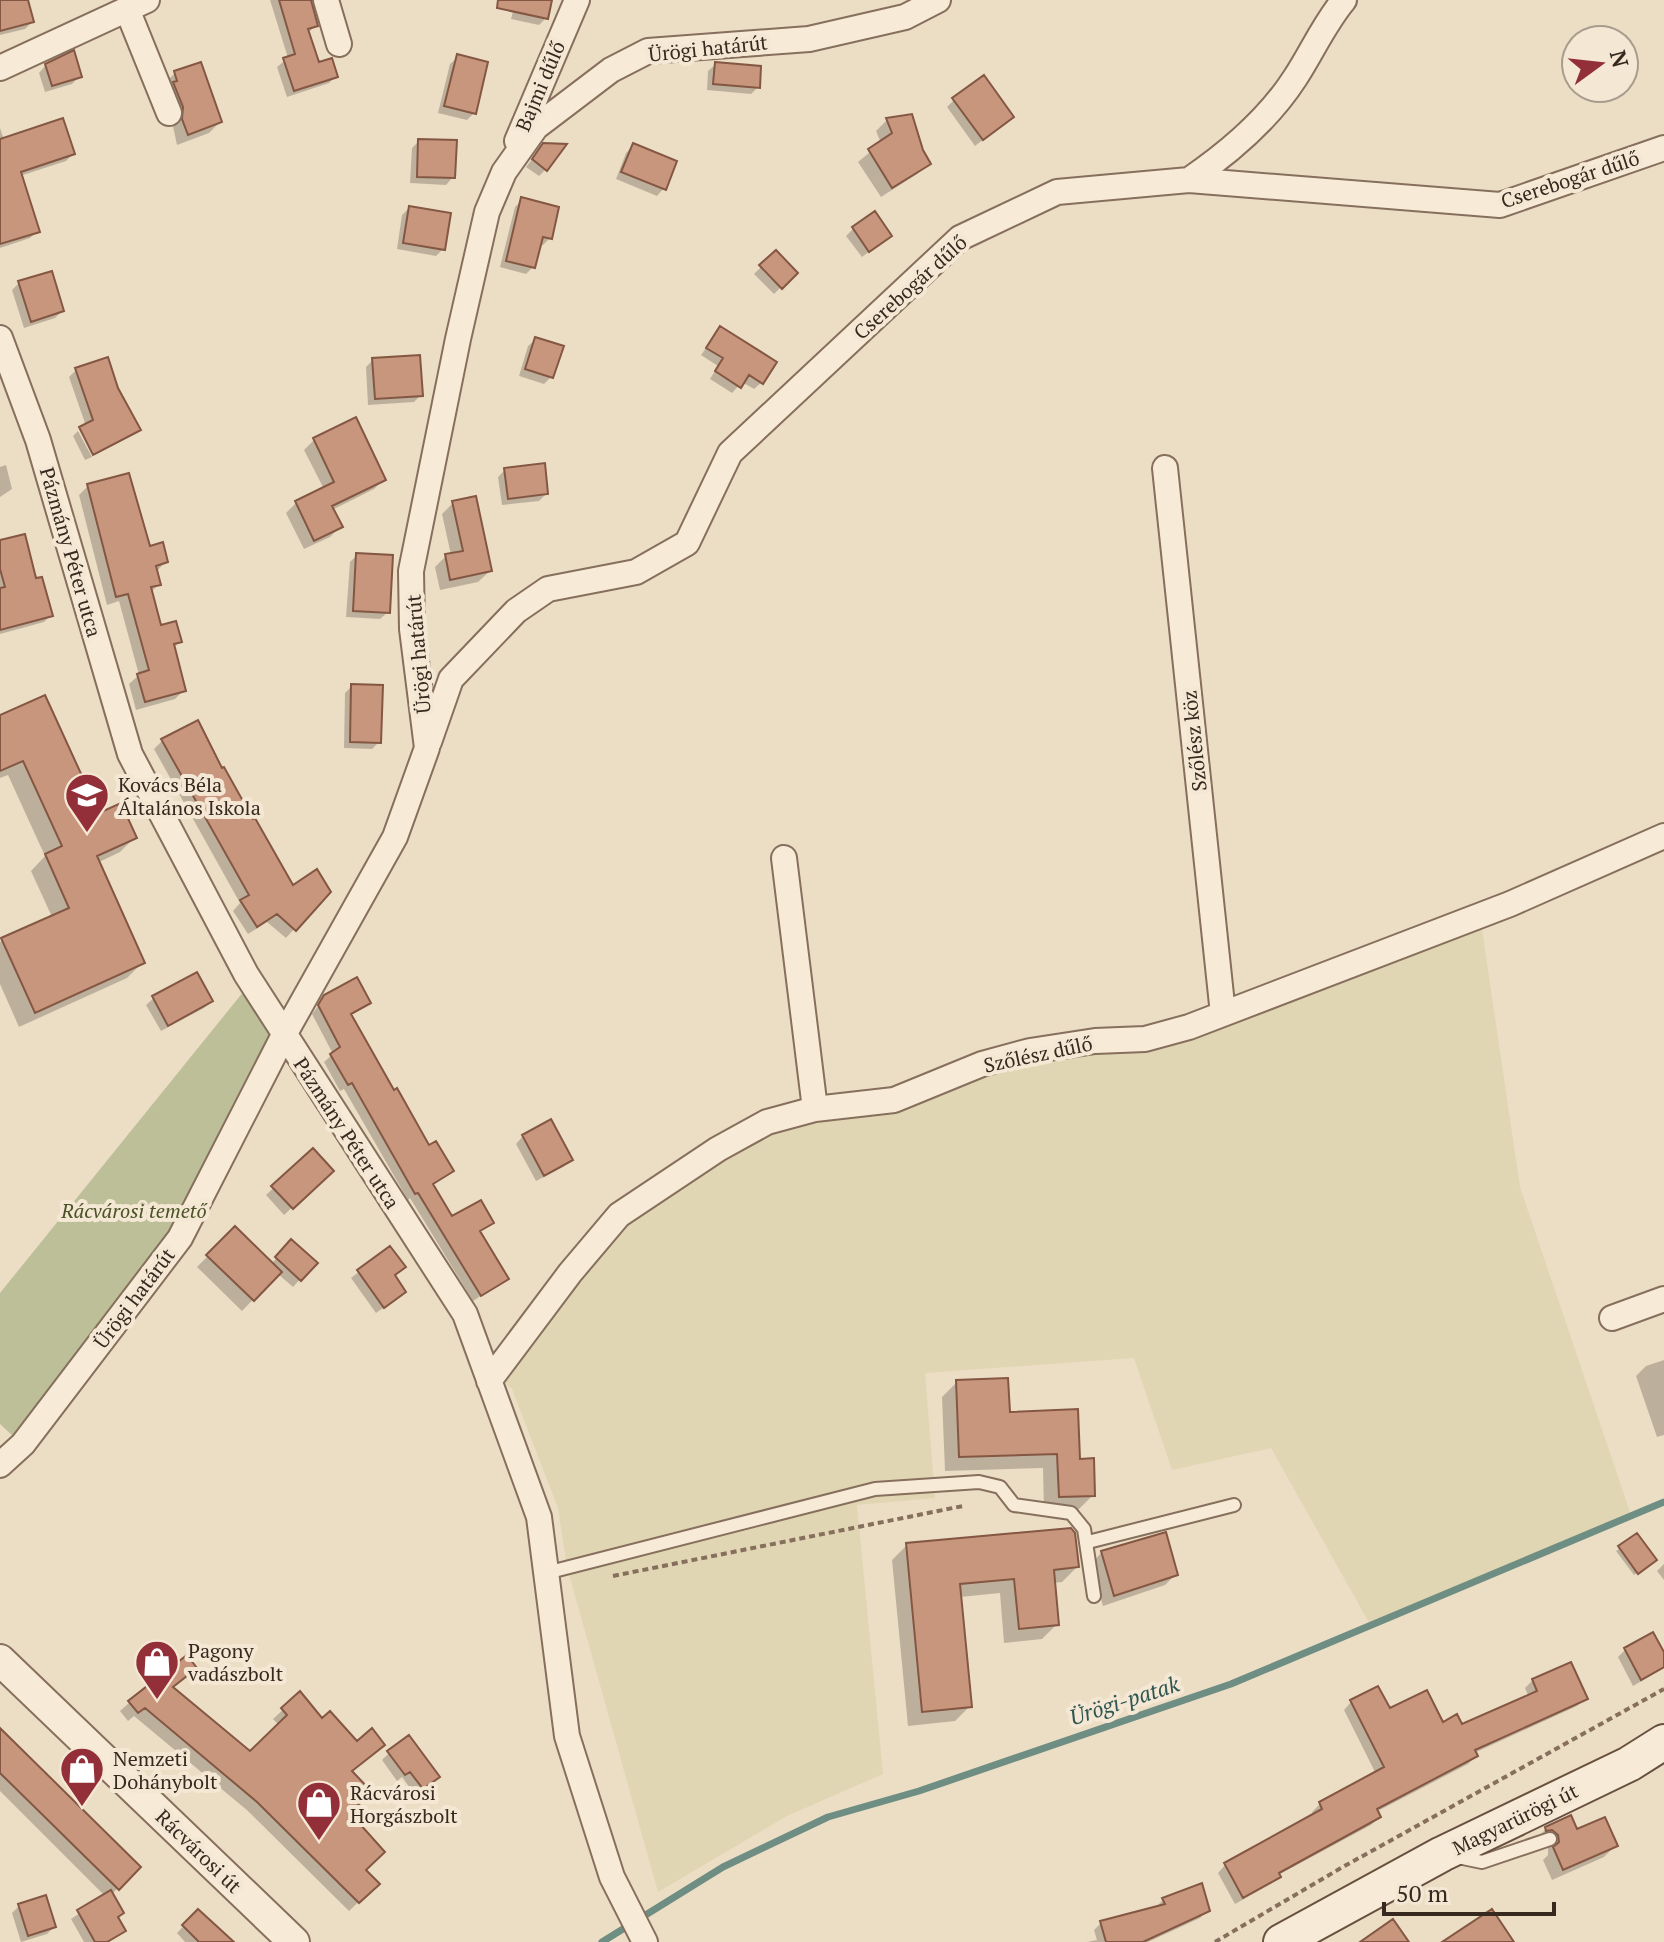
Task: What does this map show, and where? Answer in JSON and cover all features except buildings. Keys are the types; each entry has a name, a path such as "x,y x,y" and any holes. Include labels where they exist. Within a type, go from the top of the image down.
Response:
{"main road":[{"name":"Magyarürögi út","path":"1281,1942 1442,1854 1629,1764 1664,1742"}],"street":[{"path":"326,0 339,44"},
{"name":"Bajmi dűlő","path":"504,172 577,0"},
{"name":"Ürögi határút","path":"0,1465 23,1444 180,1238 284,1035 395,837 427,748 412,629 411,571 487,212 504,172 536,127 611,70 648,51 809,39 905,17 938,0"},
{"path":"1189,180 1223,157 1256,127 1295,80 1331,15 1344,0"},
{"path":"0,68 137,5 169,113"},
{"name":"Cserebogár dűlő","path":"427,748 451,679 516,611 548,589 636,572 687,543 730,453 960,238 1057,192 1189,180 1500,205 1664,148"},
{"name":"Pázmány Péter utca","path":"0,338 38,440 130,754 246,974 465,1314 539,1517 567,1736 612,1877 644,1941"},
{"name":"Szőlész köz","path":"1165,468 1223,1014"},
{"name":"Szőlész dűlő","path":"489,1381 570,1273 619,1215 718,1149 767,1122 815,1109 894,1100 982,1064 1030,1051 1095,1041 1145,1039 1189,1027 1510,904 1664,836"},
{"path":"784,858 815,1109"},
{"path":"1612,1318 1664,1299"},
{"name":"Rácvárosi út","path":"0,1660 294,1942"}],"lane":[{"path":"546,1573 875,1489 979,1482 1000,1487 1014,1505 1071,1513 1084,1529 1088,1542 1094,1596"},
{"path":"1088,1542 1234,1505"},
{"path":"1442,1854 1482,1862 1550,1839"}],"path":[{"path":"605,1577 963,1506"},
{"path":"1215,1942 1341,1868 1664,1689"}],"shaded area":[{"path":"1480,916 1520,1187 1631,1515 1372,1628 1271,1448 1172,1470 1134,1358 925,1373 935,1498 857,1505 883,1774 787,1816 658,1892 567,1567 558,1508 512,1389 495,1374 630,1208 786,1117 894,1100 1222,1014"}],"green space":[{"name":"Rácvárosi temető","path":"244,991 281,1041 180,1238 15,1438 0,1424 0,1293"}],"waterway":[{"name":"Ürögi-patak","path":"602,1942 723,1867 828,1817 919,1791 1231,1684 1664,1502"}],"place":[{"name":"Kovács Béla Általános Iskola","path":"87,834"},
{"name":"Pagony vadászbolt","path":"157,1701"},
{"name":"Nemzeti Dohánybolt","path":"82,1808"},
{"name":"Rácvárosi Horgászbolt","path":"319,1842"}]}
